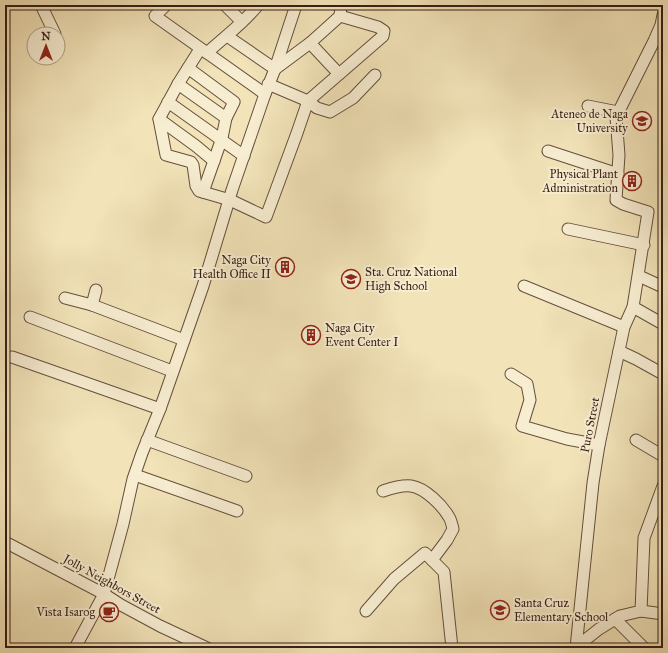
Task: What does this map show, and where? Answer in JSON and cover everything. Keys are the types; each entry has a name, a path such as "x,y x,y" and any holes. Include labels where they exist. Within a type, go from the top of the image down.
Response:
{"street":[{"path":"41,5 51,26"},
{"path":"166,5 155,16 203,51 267,89 308,100 317,108 330,112 352,98 374,75"},
{"path":"225,5 242,22"},
{"path":"258,5 227,36 203,51 188,68 159,119 166,155 191,162 194,165 196,186 199,190 230,200 266,216 308,100 383,36 384,31 340,8 310,43 275,69"},
{"path":"75,648 104,594 135,475 160,409 205,280 244,156 296,5"},
{"path":"548,151 618,174 618,136 616,117 654,41 661,25 663,15"},
{"path":"227,36 275,69"},
{"path":"310,43 339,74"},
{"path":"188,68 234,102 226,118 221,140 203,192"},
{"path":"178,84 226,118"},
{"path":"168,102 244,156"},
{"path":"588,106 618,112"},
{"path":"159,119 214,161"},
{"name":"Puro Street","path":"575,648 593,483 599,444 624,327 634,307 648,212 623,204 616,200 618,174"},
{"path":"568,229 644,245"},
{"path":"639,276 663,287"},
{"path":"524,286 624,327"},
{"path":"92,305 96,290"},
{"path":"65,298 92,305 184,340"},
{"path":"634,307 663,324"},
{"path":"30,317 172,371"},
{"path":"619,350 663,374"},
{"path":"12,357 160,409"},
{"path":"511,374 527,384 530,400 522,426 567,439 599,444"},
{"path":"147,440 246,476"},
{"path":"636,440 663,456"},
{"path":"135,475 237,511"},
{"path":"383,491 411,486 424,491 433,498 450,518 453,529 447,540 432,560"},
{"path":"641,611 644,538 663,486"},
{"name":"Jolly Neighbors Street","path":"5,542 104,594 160,626 207,648"},
{"path":"366,611 394,579 425,553 444,572 452,648"},
{"path":"575,648 599,629 615,619 641,611 663,614"},
{"path":"615,619 644,648"}],"place":[{"name":"Ateneo de Naga University","path":"642,121"},
{"name":"Physical Plant Administration","path":"632,181"},
{"name":"Naga City Health Office II","path":"285,267"},
{"name":"Sta. Cruz National High School","path":"351,279"},
{"name":"Naga City Event Center I","path":"311,335"},
{"name":"Santa Cruz Elementary School","path":"500,610"},
{"name":"Vista Isarog","path":"109,612"}]}
